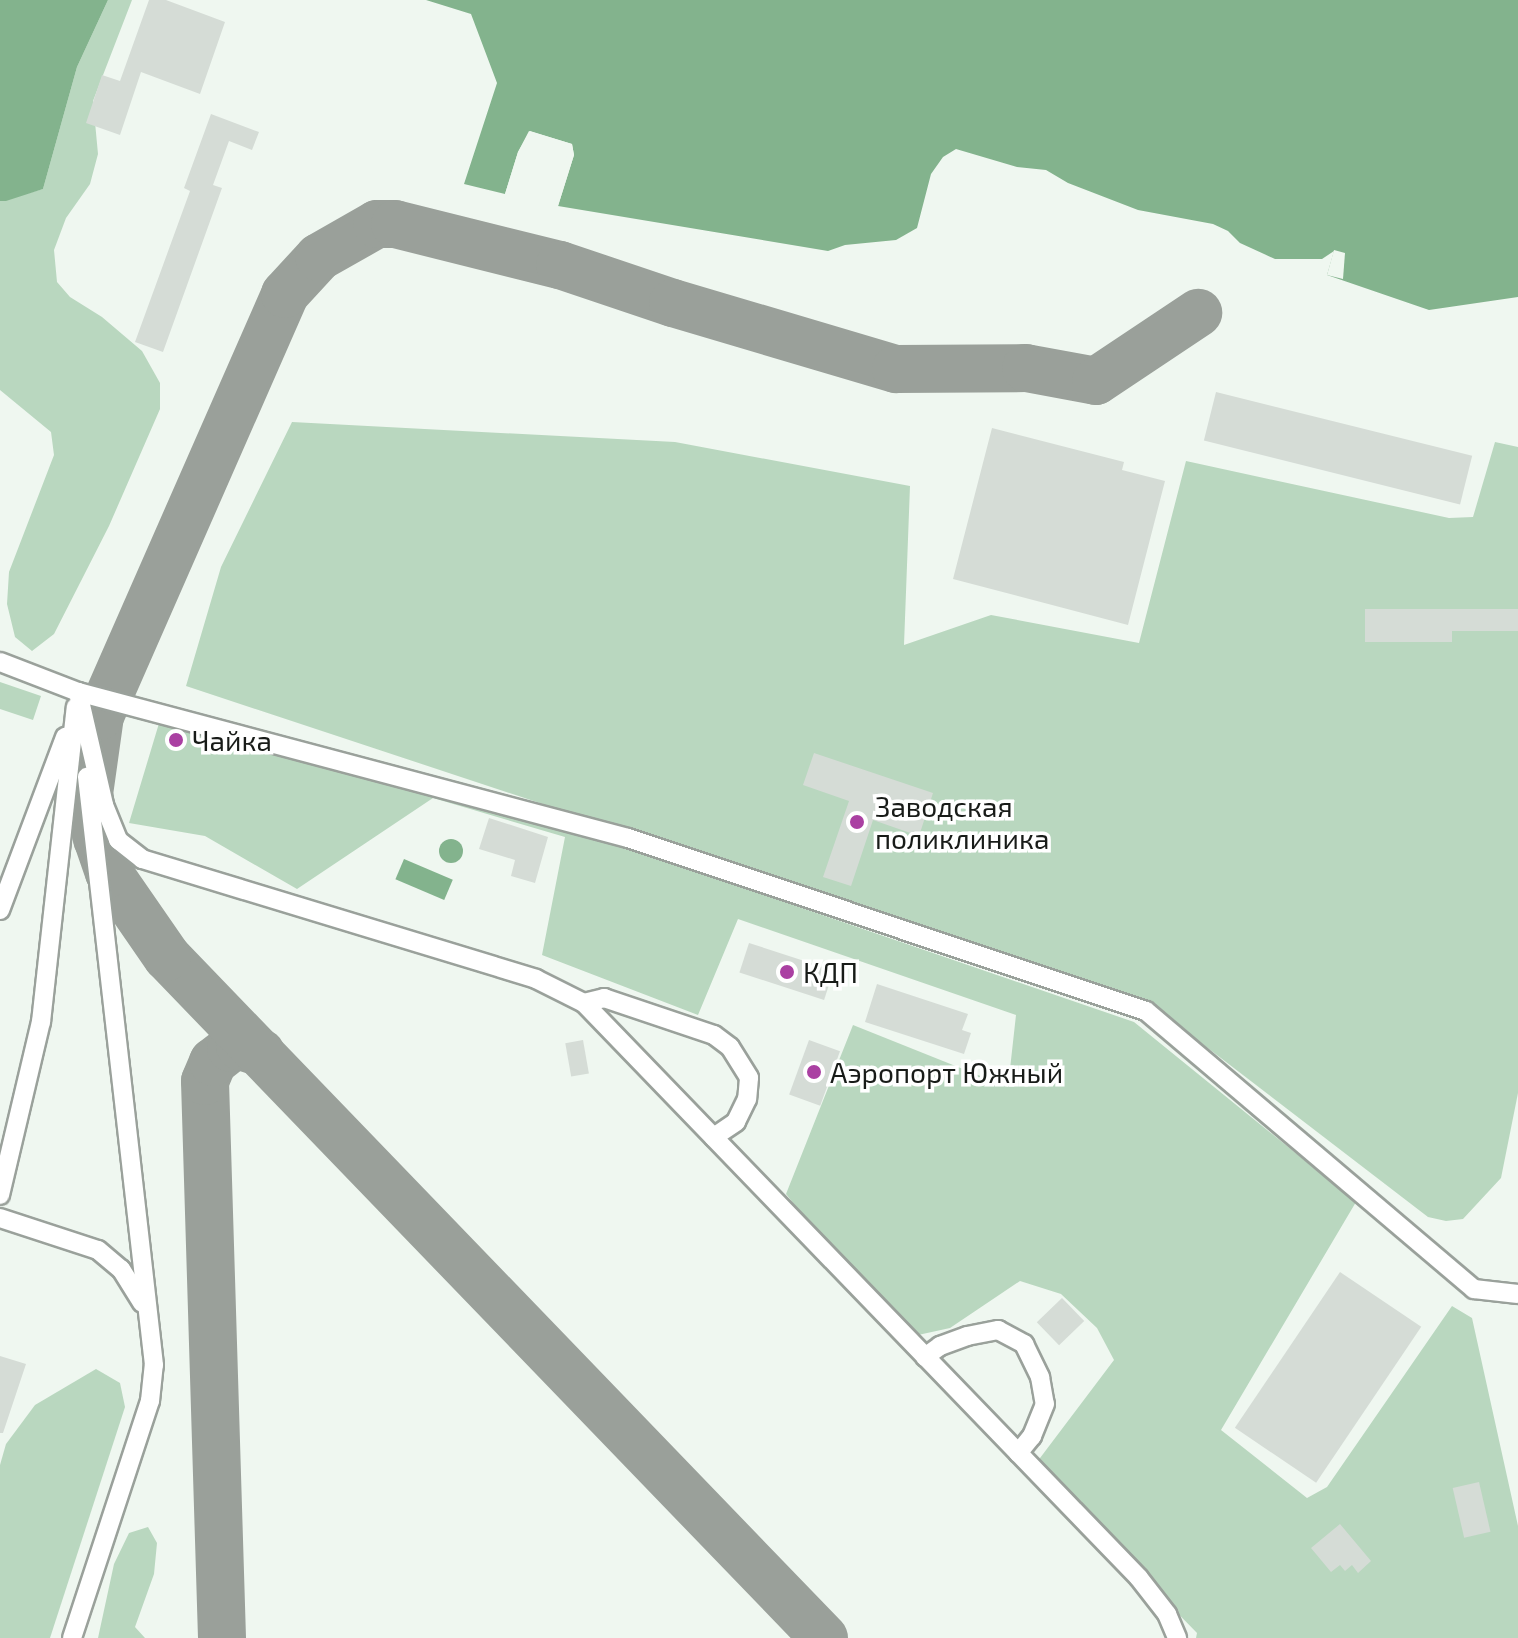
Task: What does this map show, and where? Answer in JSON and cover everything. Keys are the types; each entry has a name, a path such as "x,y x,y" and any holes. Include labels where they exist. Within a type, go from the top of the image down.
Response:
{"lane":[{"path":"0,662 78,692 628,838 1146,1011 1474,1289 1518,1294"},
{"path":"0,910 63,744 78,692"},
{"path":"78,692 104,805 118,840 142,859 536,979 584,1003 1139,1578 1167,1614 1177,1638"},
{"path":"0,1195 41,1022 78,692"},
{"path":"72,1638 150,1401 154,1365 78,692"},
{"path":"584,1003 604,998 714,1035 730,1047 749,1078 747,1099 736,1122 714,1137"},
{"path":"0,1218 98,1250 121,1269 148,1315"},
{"path":"925,1357 940,1346 967,1336 998,1330 1024,1344 1040,1377 1045,1404 1032,1436 1018,1453"}],"shaded area":[{"path":"0,0 108,0 77,67 43,189 6,201 0,201"},
{"path":"108,0 132,0 93,101 98,154 90,184 66,218 54,250 57,282 70,297 102,317 142,351 160,383 160,409 109,526 54,634 32,651 15,637 7,604 9,572 54,455 51,432 0,390 0,201 43,189 77,67"},
{"path":"426,0 1518,0 1518,297 1429,310 1327,275 1334,251 1322,259 1275,259 1240,243 1228,231 1213,224 1138,210 1068,183 1046,170 1017,167 956,149 943,157 931,174 917,228 896,240 845,245 828,251 558,206 574,155 572,144 530,131 518,152 505,194 464,184 497,83 471,14"},
{"path":"292,422 675,442 910,486 904,645 991,615 1139,643 1186,461 1449,518 1473,517 1495,442 1518,447 1518,1093 1501,1178 1463,1219 1446,1221 1428,1217 1153,1006 186,686 221,567"},
{"path":"0,682 41,696 33,720 0,709"},
{"path":"163,710 627,848 1134,1022 1356,1202 1221,1430 1307,1498 1327,1487 1452,1306 1472,1318 1518,1526 1518,1638 1196,1638 1197,1633 1034,1466 1114,1360 1097,1328 1061,1294 1020,1281 950,1328 918,1335 882,1314 786,1194 853,1025 1008,1087 1016,1015 738,919 698,1015 542,955 565,837 433,798 297,889 205,836 129,823"},
{"path":"446,839 456,839 463,846 463,856 456,863 446,863 439,856 439,846"},
{"path":"404,859 453,880 444,900 395,879"},
{"path":"96,1369 120,1383 125,1407 50,1638 0,1638 0,1465 6,1444 35,1405"},
{"path":"148,1527 157,1543 154,1574 135,1627 145,1638 98,1638 114,1564 129,1533"}],"pier":[{"path":"529,131 572,144 574,155 558,206 554,206 569,147 531,136 509,195 505,194 518,152"},
{"path":"1334,250 1345,253 1343,279 1327,275"}],"building":[{"path":"149,0 166,0 225,22 200,94 141,72 120,135 86,123 102,75 120,81"},
{"path":"211,114 259,132 252,150 229,141 213,185 222,188 163,352 135,342 190,191 184,188"},
{"path":"1216,392 1472,456 1460,504 1204,441"},
{"path":"992,428 1124,462 1122,470 1165,481 1128,625 953,579"},
{"path":"1365,609 1518,609 1518,631 1452,631 1452,642 1365,642"},
{"name":"Заводская поликлиника","path":"814,753 933,793 919,836 873,820 851,886 823,877 849,801 803,785"},
{"path":"489,818 548,837 535,883 511,876 515,860 479,849"},
{"name":"КДП","path":"749,943 834,971 824,1000 739,972"},
{"path":"877,984 968,1014 962,1030 971,1033 964,1054 865,1022"},
{"path":"583,1040 589,1073 571,1077 565,1043"},
{"name":"Аэропорт Южный","path":"809,1040 840,1051 820,1106 789,1095"},
{"path":"1340,1272 1421,1327 1316,1483 1235,1428"},
{"path":"1062,1298 1084,1321 1059,1345 1037,1322"},
{"path":"0,1356 26,1364 3,1433 0,1433"},
{"path":"1479,1482 1490,1532 1464,1538 1453,1488"},
{"path":"1340,1524 1371,1561 1358,1573 1352,1565 1345,1571 1340,1565 1331,1572 1311,1548"}],"taxiway":[{"path":"824,1638 167,957 109,873 97,839 89,794 100,716 285,294 319,257 377,224 395,224 560,265 673,303 896,369 1026,368 1096,381 1198,313"},
{"path":"222,1638 205,1081 213,1062 231,1048 240,1046 261,1053"}],"place":[{"name":"Чайка","path":"176,740"},
{"name":"Заводская поликлиника","path":"857,822"},
{"name":"КДП","path":"787,972"},
{"name":"Аэропорт Южный","path":"814,1072"}]}
